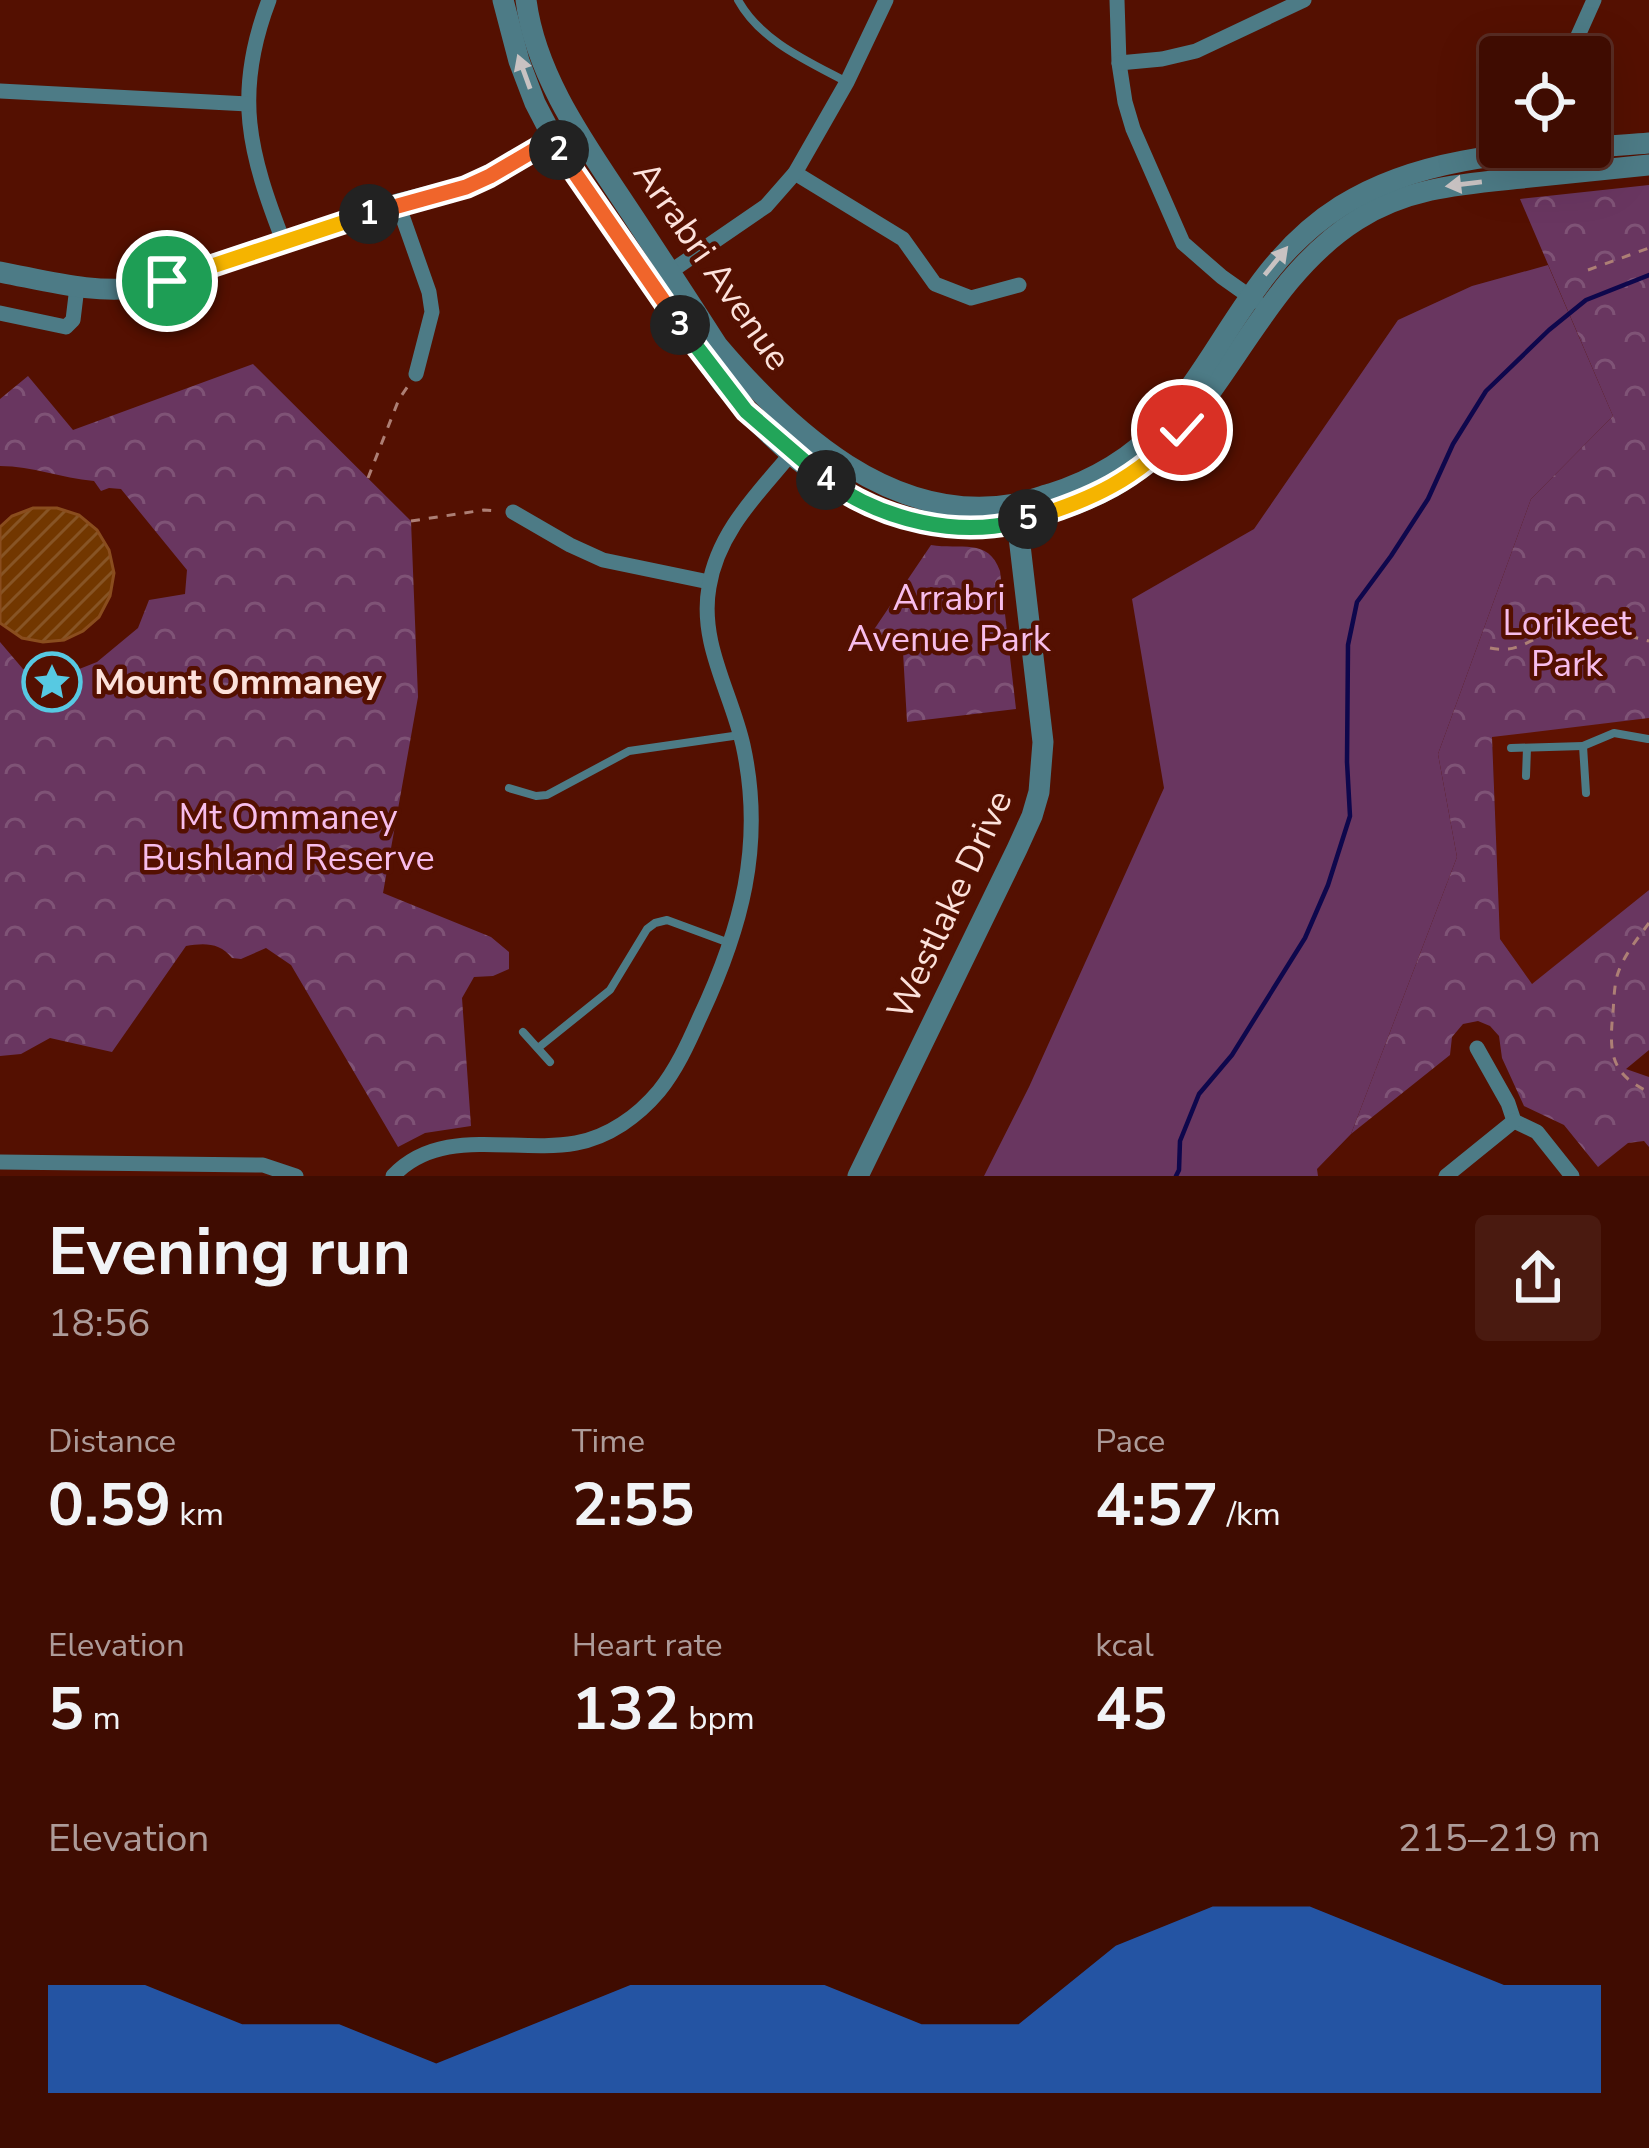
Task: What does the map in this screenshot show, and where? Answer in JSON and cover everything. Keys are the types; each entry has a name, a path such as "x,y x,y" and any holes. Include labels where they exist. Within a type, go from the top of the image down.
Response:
{"street":[{"path":"268,0 254,37 248,104 253,154 284,243"},
{"name":"Arrabri Avenue","path":"503,0 519,62 564,159 661,278"},
{"name":"Arrabri Avenue","path":"526,0 542,58 574,126 723,384 746,411 799,444 840,490 887,513 924,523 970,527 1089,499 1144,466 1182,430 1287,248 1361,194 1424,169 1479,159"},
{"path":"661,278 766,206 795,173 847,82 886,0"},
{"path":"1117,0 1119,63 1129,118 1183,243 1259,303"},
{"path":"1578,36 1594,0"},
{"path":"1119,63 1187,54 1298,2"},
{"path":"0,91 248,104"},
{"path":"0,272 119,292 145,287 398,204 466,187 574,126"},
{"name":"Arrabri Avenue","path":"1611,150 1649,143"},
{"name":"Arrabri Avenue","path":"1611,160 1649,165"},
{"path":"795,173 903,239 935,284 971,298 1019,285"},
{"path":"398,204 432,312 416,374"},
{"path":"0,314 66,327 73,320 77,287"},
{"path":"393,1176 406,1163 463,1144 574,1144 623,1124 664,1085 732,944 747,878 751,828 740,735 708,634 709,582 731,526 799,444"},
{"path":"513,512 603,560 709,582"},
{"name":"Westlake Drive","path":"858,1176 1017,849 1039,792 1043,742 1016,513"},
{"path":"1477,1048 1514,1121 1537,1132 1572,1176"},
{"path":"1445,1176 1514,1121"},
{"path":"0,1162 263,1165 296,1176"}],"lane":[{"path":"738,0 749,21 764,34 847,82"},
{"path":"1510,748 1582,746 1614,733 1649,738 1649,754"},
{"path":"509,788 547,795 629,751 740,735"},
{"path":"1582,746 1586,793"},
{"path":"1526,776 1527,748"},
{"path":"538,1048 610,990 646,929 655,923 667,920 732,944"},
{"path":"523,1032 550,1062"}],"path":[{"path":"1588,270 1649,248"},
{"path":"368,478 399,399 416,374"},
{"path":"412,521 484,510 513,512"},
{"path":"1490,647 1512,650 1558,629 1588,628 1649,641"},
{"path":"1649,923 1618,973 1611,1037 1615,1065 1630,1083 1649,1092"}],"shaded area":[{"path":"1649,718 1649,890 1532,985 1500,939 1492,736"}],"green space":[{"name":"Lorikeet Park","path":"1649,185 1649,718 1492,737 1500,939 1532,984 1649,890 1649,1050 1626,1069 1649,1077 1649,1147 1644,1141 1628,1143 1598,1167 1564,1125 1524,1106 1502,1058 1499,1036 1478,1021 1463,1024 1452,1037 1450,1055 1351,1134 1457,857 1438,754 1531,499 1613,416 1520,199"},
{"path":"1548,265 1613,416 1531,499 1438,754 1457,857 1351,1134 1317,1169 1318,1176 984,1176 1164,788 1132,599 1254,529 1398,320 1472,286"},
{"name":"Mt Ommaney Bushland Reserve","path":"253,364 411,521 418,697 383,893 491,937 509,952 509,969 474,977 462,998 471,1126 425,1133 398,1147 291,965 266,948 241,959 211,945 186,946 112,1052 50,1038 21,1054 0,1056 0,642 23,669 64,675 97,662 138,628 149,600 185,594 187,570 121,489 101,491 94,481 0,466 0,399 28,376 73,430"},
{"name":"Arrabri Avenue Park","path":"931,545 981,549 995,560 1016,709 907,722 903,652 869,637"}],"building":[{"path":"33,508 57,508 79,515 97,530 109,550 114,573 110,596 99,617 64,640 22,638 0,623 0,527"}],"waterway":[{"path":"1176,1176 1180,1141 1199,1094 1232,1055 1305,938 1350,816 1348,645 1357,602 1428,499 1453,444 1486,391 1586,300 1649,275"}],"place":[{"name":"Mount Ommaney","path":"52,682"}],"route":[{"path":"167,281 398,204 466,187 553,139 693,344 746,411 809,468 864,504 924,523 970,527 1016,523 1089,499 1124,481 1182,430"}]}
